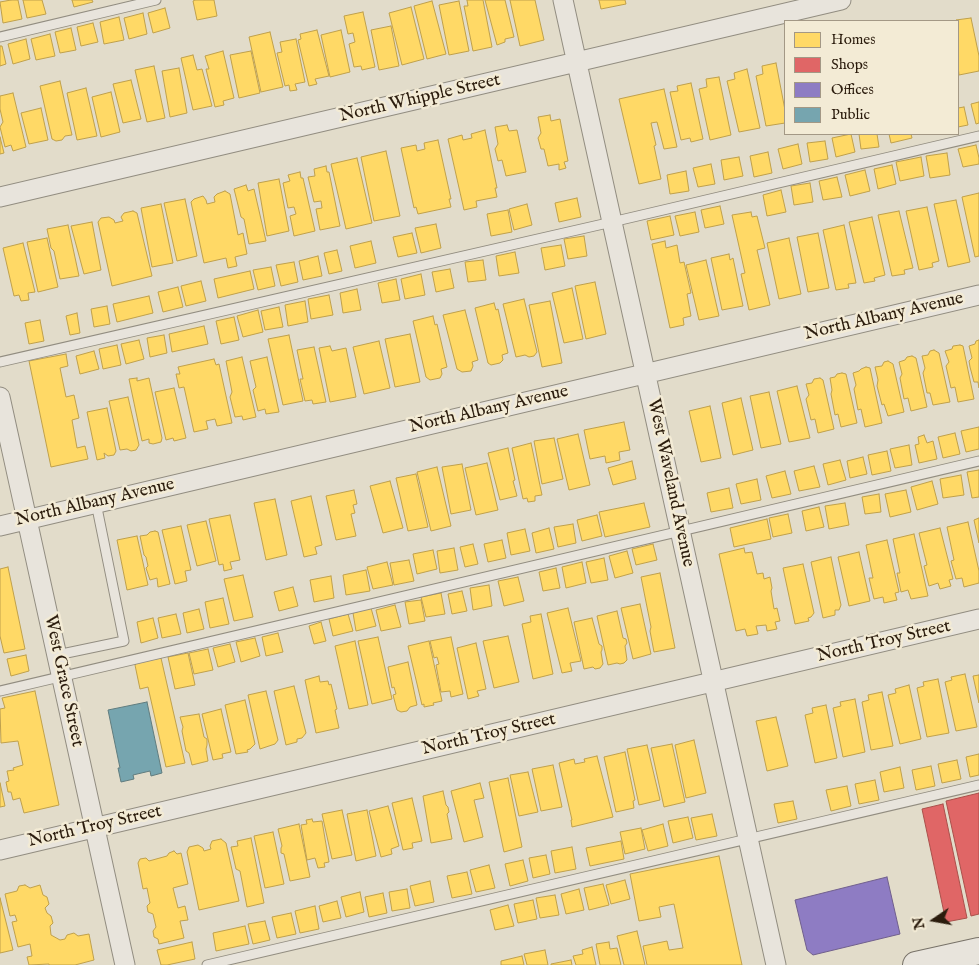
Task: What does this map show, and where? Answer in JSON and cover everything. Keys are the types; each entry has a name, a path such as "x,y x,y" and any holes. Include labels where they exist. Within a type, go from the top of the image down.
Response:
{"main road":[{"path":"916,965 979,950"}],"street":[{"name":"West Waveland Avenue","path":"563,0 776,965"},
{"name":"North Whipple Street","path":"0,197 841,0"},
{"name":"North Albany Avenue","path":"0,526 979,295"},
{"name":"West Grace Street","path":"0,397 125,965"},
{"name":"North Troy Street","path":"0,850 979,619"}],"lane":[{"path":"0,37 156,0"},
{"path":"0,362 979,136"},
{"path":"0,691 979,461"},
{"path":"57,655 124,641 96,503"},
{"path":"207,965 979,785"}],"building: Homes":[{"path":"18,0 22,19 3,23 0,2"},
{"path":"23,0 42,0 46,14 27,18"},
{"path":"72,0 92,0 93,2 74,7"},
{"path":"214,0 217,16 197,20 193,1"},
{"path":"467,0 483,0 492,47 473,51 464,6 468,6"},
{"path":"485,0 505,0 514,37 505,39 505,42 497,45"},
{"path":"510,0 535,0 544,40 520,46"},
{"path":"599,0 625,0 626,4 601,9"},
{"path":"432,1 446,54 427,59 414,6"},
{"path":"459,1 469,51 449,55 439,5"},
{"path":"411,7 424,59 402,65 389,13"},
{"path":"165,8 170,28 153,33 148,13"},
{"path":"363,12 375,67 362,70 361,66 354,67 349,44 355,42 353,33 348,34 344,16"},
{"path":"143,13 147,34 129,39 124,18"},
{"path":"119,17 124,40 104,44 100,22"},
{"path":"971,18 979,56 979,71 959,75 959,20 956,20"},
{"path":"93,23 98,42 81,46 77,27"},
{"path":"391,26 399,66 379,70 371,30"},
{"path":"71,28 76,50 60,53 55,32"},
{"path":"317,30 329,76 315,79 317,84 309,86 298,40 301,39 300,34"},
{"path":"341,30 350,72 330,77 321,35"},
{"path":"270,32 283,87 261,92 249,37"},
{"path":"50,34 55,56 36,60 31,39"},
{"path":"26,39 30,59 13,64 8,44"},
{"path":"296,39 305,82 295,84 297,90 290,91 289,85 285,86 277,53 282,52 280,42"},
{"path":"0,46 2,46 6,64 0,66"},
{"path":"223,51 234,98 223,101 224,105 215,107 206,69 209,69 205,56"},
{"path":"251,51 260,93 239,98 230,55"},
{"path":"193,55 197,70 202,69 212,106 193,110 181,58"},
{"path":"776,63 784,105 784,123 766,126 756,76 763,74 762,66"},
{"path":"154,66 165,118 147,122 135,70"},
{"path":"179,68 187,113 170,117 162,71"},
{"path":"747,69 760,128 739,132 727,81 735,79 734,73"},
{"path":"719,77 731,135 710,140 699,89 707,87 706,79"},
{"path":"131,80 141,119 123,123 113,84"},
{"path":"60,81 72,135 65,136 62,140 56,141 52,139 40,86"},
{"path":"691,83 703,139 691,142 690,138 681,140 670,92 678,91 677,86"},
{"path":"86,88 97,136 77,140 67,93"},
{"path":"664,89 677,147 664,149 657,122 651,123 661,179 639,184 619,99"},
{"path":"111,92 120,132 101,137 92,97"},
{"path":"13,93 26,147 13,151 11,145 5,147 0,127 3,122 0,96"},
{"path":"979,102 979,123 976,124 971,104"},
{"path":"964,107 968,125 959,127 959,108"},
{"path":"41,108 48,140 29,144 21,113"},
{"path":"550,115 551,121 560,119 568,161 564,162 566,168 559,170 559,164 548,166 544,149 541,149 538,138 541,133 538,117"},
{"path":"507,125 509,131 517,130 526,172 506,176 502,160 498,161 495,149 498,144 495,127"},
{"path":"485,130 497,188 495,188 497,197 476,201 477,207 464,210 448,139 462,135 463,140 472,138 471,134"},
{"path":"851,135 855,152 836,157 832,138"},
{"path":"859,135 877,135 879,147 861,149"},
{"path":"889,135 911,135 912,138 891,143"},
{"path":"0,137 4,153 0,154"},
{"path":"438,140 451,199 449,199 451,207 418,214 416,207 414,208 401,148 416,145 417,151 425,149 424,143"},
{"path":"825,141 828,159 810,162 807,143"},
{"path":"798,144 802,164 783,169 778,149"},
{"path":"976,145 979,164 963,167 958,149"},
{"path":"386,151 400,216 374,221 361,157"},
{"path":"768,152 772,173 754,177 750,156"},
{"path":"947,153 950,175 930,178 926,156"},
{"path":"739,157 743,176 724,180 721,160"},
{"path":"921,157 924,176 900,181 896,162"},
{"path":"357,158 372,223 346,229 331,164"},
{"path":"711,164 715,184 698,187 693,168"},
{"path":"892,165 896,184 878,189 874,169"},
{"path":"326,166 327,172 329,172 340,226 320,230 316,209 322,208 321,201 314,202 308,177 315,176 314,169"},
{"path":"865,170 870,191 850,196 845,175"},
{"path":"686,171 689,191 670,194 667,175"},
{"path":"300,172 315,231 294,236 290,216 296,214 294,207 288,208 283,183 290,181 288,175"},
{"path":"837,177 842,197 823,200 819,181"},
{"path":"279,179 289,231 267,236 258,183"},
{"path":"810,183 813,202 794,205 791,186"},
{"path":"246,185 248,191 254,189 266,241 249,244 244,219 241,217 234,189"},
{"path":"781,190 786,212 767,216 763,195"},
{"path":"225,191 230,194 238,235 243,233 247,254 235,257 237,266 228,268 226,258 204,263 191,202 203,196 207,204 215,202 214,197"},
{"path":"979,193 979,256 975,257 962,197"},
{"path":"577,198 581,217 559,222 555,203"},
{"path":"185,199 197,256 177,261 164,203"},
{"path":"956,200 970,262 948,267 934,204"},
{"path":"161,204 173,263 152,267 141,208"},
{"path":"527,204 532,225 514,230 509,209"},
{"path":"720,206 724,224 705,228 701,210"},
{"path":"927,207 939,261 932,263 933,267 919,270 906,211"},
{"path":"508,210 512,232 491,236 487,214"},
{"path":"133,211 137,213 152,276 112,286 98,222 101,218 109,217 115,223 123,221 121,217 124,213"},
{"path":"899,211 913,268 904,270 905,274 892,276 878,215"},
{"path":"695,212 699,232 680,236 675,216"},
{"path":"751,212 752,217 757,216 765,248 757,250 770,305 749,310 741,274 745,273 732,215"},
{"path":"670,216 674,235 651,240 647,221"},
{"path":"872,217 885,275 874,278 875,281 864,283 849,222"},
{"path":"92,222 101,270 84,274 71,226"},
{"path":"436,224 441,248 421,253 415,228"},
{"path":"68,225 79,276 60,279 47,229"},
{"path":"844,225 856,283 848,284 849,288 836,290 823,230"},
{"path":"412,233 417,253 398,257 393,237"},
{"path":"818,233 829,288 808,292 797,237"},
{"path":"584,236 587,256 568,259 564,239"},
{"path":"47,238 58,287 38,292 27,242"},
{"path":"789,238 801,294 779,299 767,243"},
{"path":"371,241 376,263 355,268 350,246"},
{"path":"665,241 666,248 677,245 680,263 684,262 691,293 687,294 691,316 683,318 684,325 670,328 652,244"},
{"path":"23,243 35,292 28,293 29,300 21,301 19,295 14,296 3,248"},
{"path":"561,245 565,266 545,270 541,248"},
{"path":"337,250 342,271 329,274 324,253"},
{"path":"515,252 519,273 499,276 496,256"},
{"path":"729,254 730,260 733,258 743,306 722,310 711,258"},
{"path":"318,256 322,276 303,280 299,261"},
{"path":"483,260 486,280 468,282 465,262"},
{"path":"706,260 719,316 699,320 686,265"},
{"path":"294,262 298,282 281,286 276,265"},
{"path":"271,267 275,286 258,290 253,270"},
{"path":"450,269 454,288 436,292 432,272"},
{"path":"250,271 254,289 218,298 214,279"},
{"path":"421,274 425,295 405,299 401,279"},
{"path":"396,279 400,300 382,303 378,283"},
{"path":"201,281 206,301 186,306 181,286"},
{"path":"595,282 606,334 586,339 575,286"},
{"path":"178,287 183,307 163,312 158,292"},
{"path":"572,288 583,339 564,343 552,293"},
{"path":"357,289 361,310 343,313 340,293"},
{"path":"329,295 333,315 311,319 308,299"},
{"path":"149,296 153,313 117,322 113,304"},
{"path":"524,299 537,352 534,356 516,357 503,304"},
{"path":"305,301 308,322 288,326 285,305"},
{"path":"550,301 562,363 542,367 529,305"},
{"path":"494,303 496,310 498,309 508,353 502,355 503,360 500,363 491,365 488,363 475,308"},
{"path":"107,306 110,324 94,327 91,309"},
{"path":"279,307 283,327 265,330 261,311"},
{"path":"258,310 263,332 243,337 237,316"},
{"path":"465,310 478,360 472,362 471,371 462,372 457,369 443,315"},
{"path":"77,313 80,333 70,335 66,316"},
{"path":"433,316 435,325 437,324 447,367 441,369 442,374 440,378 430,380 426,377 413,321"},
{"path":"234,317 239,340 221,344 216,321"},
{"path":"40,320 44,341 29,344 25,323"},
{"path":"204,326 208,344 172,352 169,334"},
{"path":"410,334 420,382 395,387 385,339"},
{"path":"164,335 167,353 150,357 147,338"},
{"path":"289,335 303,401 283,405 268,339"},
{"path":"139,340 144,359 126,364 121,344"},
{"path":"979,340 979,388 978,382 974,382 970,367 969,361 972,358 969,346"},
{"path":"379,341 390,388 364,394 353,347"},
{"path":"117,345 121,365 103,369 99,349"},
{"path":"330,346 332,351 346,348 356,397 330,402 319,348"},
{"path":"953,346 963,346 974,399 958,402 955,387 951,388 946,366 949,362 945,351 952,349"},
{"path":"314,347 326,402 313,404 312,400 305,401 300,379 303,379 297,350"},
{"path":"934,350 939,353 950,402 933,405 930,393 927,393 922,356 928,355 930,351"},
{"path":"94,351 99,369 80,374 76,356"},
{"path":"66,354 68,366 60,368 66,397 74,395 79,418 72,420 77,448 85,446 88,459 51,467 29,361"},
{"path":"912,356 916,358 927,407 911,411 908,398 904,399 899,362"},
{"path":"242,357 256,417 243,420 242,416 235,417 230,397 232,392 226,361"},
{"path":"267,357 279,412 266,414 265,409 258,411 253,390 256,387 250,361"},
{"path":"214,359 216,365 219,364 232,423 217,426 215,419 206,421 208,429 194,432 184,387 179,388 176,374 180,374 178,367"},
{"path":"888,361 893,364 904,412 888,416 884,404 882,405 875,367 882,366 884,362"},
{"path":"866,367 870,368 882,423 865,427 861,409 858,410 853,373"},
{"path":"842,373 846,374 857,423 841,427 838,414 835,415 830,378"},
{"path":"137,378 137,381 149,378 162,438 161,442 153,444 149,443 149,439 142,441 129,379"},
{"path":"820,378 823,380 834,429 818,433 815,419 811,420 806,399 809,395 806,384"},
{"path":"797,386 810,438 789,442 777,391"},
{"path":"174,388 186,438 174,441 173,438 166,440 155,392"},
{"path":"769,392 781,444 761,448 750,396"},
{"path":"128,397 139,445 136,450 131,451 127,449 120,450 109,401"},
{"path":"741,398 753,450 733,455 722,403"},
{"path":"710,406 721,458 701,462 689,411"},
{"path":"107,408 116,451 114,455 108,456 104,453 105,458 97,460 87,412"},
{"path":"624,422 630,450 619,452 620,460 606,463 605,456 590,459 584,430"},
{"path":"979,427 979,449 966,452 961,431"},
{"path":"955,433 960,454 943,458 938,437"},
{"path":"578,434 590,485 569,490 557,439"},
{"path":"924,435 927,443 933,441 937,459 919,463 915,445 919,444 918,437"},
{"path":"554,438 563,479 542,484 534,441"},
{"path":"531,443 542,495 535,496 535,501 528,502 527,498 523,499 512,448"},
{"path":"909,445 912,465 895,468 890,449"},
{"path":"508,448 517,496 500,500 488,453"},
{"path":"887,451 891,471 872,475 868,455"},
{"path":"863,457 867,474 850,478 847,461"},
{"path":"840,460 846,480 828,485 823,464"},
{"path":"632,461 636,479 613,485 608,468"},
{"path":"487,463 498,510 476,515 465,468"},
{"path":"462,464 471,510 451,514 442,467"},
{"path":"814,466 820,487 799,491 794,471"},
{"path":"437,467 451,526 431,531 417,472"},
{"path":"979,470 979,497 972,498 967,472"},
{"path":"785,471 791,494 772,498 766,476"},
{"path":"416,474 428,527 408,531 396,478"},
{"path":"961,475 964,495 943,498 940,479"},
{"path":"757,479 761,500 741,504 736,484"},
{"path":"390,481 403,528 383,533 370,486"},
{"path":"932,481 938,504 917,510 911,487"},
{"path":"729,488 733,508 711,512 707,493"},
{"path":"354,490 357,504 353,505 355,513 351,514 356,536 336,540 326,496"},
{"path":"906,490 911,512 890,517 885,494"},
{"path":"879,494 881,512 865,514 862,497"},
{"path":"311,496 322,545 315,547 317,554 304,557 291,501"},
{"path":"275,499 287,555 266,560 254,503"},
{"path":"644,503 650,527 605,537 599,512"},
{"path":"845,503 849,525 829,529 825,506"},
{"path":"819,507 824,527 806,531 802,511"},
{"path":"788,514 792,533 773,537 769,518"},
{"path":"230,515 240,560 230,562 232,569 224,571 223,564 219,565 209,519"},
{"path":"597,515 602,536 582,541 577,520"},
{"path":"979,518 979,543 974,520"},
{"path":"767,519 771,539 734,547 730,528"},
{"path":"206,521 216,561 197,566 187,525"},
{"path":"968,522 979,571 979,583 964,587 962,578 956,579 951,561 954,560 947,527"},
{"path":"573,524 576,543 558,547 554,527"},
{"path":"181,526 191,570 185,571 187,581 175,584 162,530"},
{"path":"549,528 554,549 536,553 532,533"},
{"path":"940,528 953,579 949,580 951,586 940,589 938,583 929,586 924,566 927,565 919,533"},
{"path":"525,529 530,551 511,555 507,533"},
{"path":"155,531 158,532 170,584 158,587 157,578 150,580 140,536"},
{"path":"914,534 928,596 911,599 908,590 901,592 897,573 900,573 893,539"},
{"path":"137,536 148,585 127,590 117,540"},
{"path":"502,540 506,558 488,562 484,544"},
{"path":"887,540 899,592 895,593 897,600 884,603 883,597 874,599 869,578 873,578 866,545"},
{"path":"473,544 478,564 465,567 460,547"},
{"path":"653,544 657,560 636,565 632,549"},
{"path":"454,548 458,570 440,573 437,551"},
{"path":"744,548 745,553 752,552 757,574 763,573 764,579 770,577 774,609 777,608 780,621 775,622 777,629 767,631 766,625 756,626 758,634 747,636 745,629 736,631 719,554"},
{"path":"433,550 437,569 417,574 413,554"},
{"path":"627,551 633,573 615,578 609,556"},
{"path":"859,552 870,601 849,606 838,557"},
{"path":"831,557 841,605 839,610 835,610 835,615 823,618 811,562"},
{"path":"604,558 608,580 591,583 586,562"},
{"path":"409,560 414,581 394,585 390,563"},
{"path":"387,562 393,585 373,589 367,567"},
{"path":"582,562 586,583 566,588 562,567"},
{"path":"803,564 814,613 808,618 809,621 795,624 783,568"},
{"path":"8,567 25,649 4,653 0,636 0,569"},
{"path":"556,568 560,588 543,591 539,572"},
{"path":"366,570 370,591 346,595 343,575"},
{"path":"660,573 675,648 654,652 641,577"},
{"path":"243,575 253,617 234,621 224,579"},
{"path":"331,576 334,598 314,602 310,580"},
{"path":"518,577 524,601 504,606 498,581"},
{"path":"489,585 492,606 473,610 470,588"},
{"path":"293,587 298,606 279,611 274,592"},
{"path":"462,591 467,611 452,614 448,594"},
{"path":"441,593 445,614 426,617 421,597"},
{"path":"223,598 229,624 210,628 205,602"},
{"path":"421,600 425,621 409,624 405,602"},
{"path":"640,604 651,654 633,659 621,608"},
{"path":"395,605 401,627 381,631 376,610"},
{"path":"371,608 376,626 356,631 353,613"},
{"path":"568,608 581,661 570,663 572,671 562,673 547,613"},
{"path":"199,609 204,629 187,633 183,613"},
{"path":"617,611 623,638 626,639 627,643 625,646 627,660 624,663 608,665 597,616"},
{"path":"176,614 181,634 162,638 158,618"},
{"path":"348,614 353,631 333,636 329,619"},
{"path":"541,614 553,674 533,679 522,624 531,622 530,616"},
{"path":"153,618 158,638 141,643 137,622"},
{"path":"592,618 599,644 602,646 603,664 600,668 584,669 574,622"},
{"path":"321,622 326,641 314,644 309,626"},
{"path":"278,633 283,652 266,656 262,637"},
{"path":"508,636 519,682 494,688 483,641"},
{"path":"378,637 392,699 372,704 358,641"},
{"path":"451,637 463,694 451,697 450,691 441,692 436,665 439,664 437,657 434,658 430,641"},
{"path":"255,638 260,656 241,662 236,642"},
{"path":"355,641 368,705 349,709 335,646"},
{"path":"429,641 442,701 424,707 408,646"},
{"path":"476,643 486,689 477,691 479,696 468,699 457,648"},
{"path":"230,644 235,662 218,667 213,648"},
{"path":"208,649 213,670 194,674 189,653"},
{"path":"188,653 195,685 175,689 168,657"},
{"path":"26,655 29,671 11,676 7,659"},
{"path":"161,658 185,763 166,767 148,687 140,689 135,665 138,662"},
{"path":"408,662 417,705 401,712 397,710 393,695 396,694 394,687 392,688 388,667"},
{"path":"965,674 977,727 956,731 945,682 952,680 951,677"},
{"path":"979,675 979,703 973,676"},
{"path":"319,676 320,682 328,681 329,685 331,684 339,728 316,733 305,680"},
{"path":"938,679 949,733 927,737 917,688 924,686 923,682"},
{"path":"909,685 921,739 900,744 888,695 896,693 895,689"},
{"path":"294,686 306,733 302,738 297,739 297,742 286,745 274,691"},
{"path":"35,691 59,805 24,813 20,798 13,800 11,792 8,792 6,782 9,781 7,771 14,770 13,768 23,765 18,741 1,743 0,709 5,708 2,698"},
{"path":"266,691 278,740 275,744 260,749 248,695"},
{"path":"882,692 893,746 871,750 862,702 869,700 868,695"},
{"path":"855,699 865,752 843,757 833,708 841,706 840,702"},
{"path":"245,700 255,744 247,750 248,752 236,754 225,705"},
{"path":"826,705 837,758 815,763 805,715 813,713 812,708"},
{"path":"221,709 231,752 222,754 223,758 213,760 202,714"},
{"path":"199,714 204,737 207,739 208,761 192,765 189,753 186,751 180,717"},
{"path":"776,717 788,766 767,771 756,721"},
{"path":"694,740 706,793 686,798 675,745"},
{"path":"672,744 685,802 664,807 651,748"},
{"path":"647,745 660,800 639,805 627,749"},
{"path":"625,752 635,800 633,801 634,808 616,812 604,757"},
{"path":"979,754 979,775 970,777 966,757"},
{"path":"597,756 613,817 572,827 559,763 574,759 575,764 585,762 584,759"},
{"path":"957,760 961,779 942,783 938,764"},
{"path":"553,765 562,807 541,811 532,769"},
{"path":"931,766 935,786 916,790 912,770"},
{"path":"900,767 904,788 884,792 880,772"},
{"path":"528,772 538,812 519,816 510,775"},
{"path":"508,778 522,847 504,852 489,782"},
{"path":"875,780 879,800 859,804 855,784"},
{"path":"0,783 5,806 0,807"},
{"path":"480,783 484,798 474,800 483,837 464,842 451,791"},
{"path":"847,786 851,806 831,811 826,790"},
{"path":"443,791 449,812 447,814 452,839 431,843 423,796"},
{"path":"412,798 422,841 412,843 413,848 403,850 392,803"},
{"path":"793,801 797,819 778,823 774,804"},
{"path":"388,806 399,846 391,849 392,854 381,857 369,811"},
{"path":"342,810 352,855 332,859 322,814"},
{"path":"367,810 376,856 356,861 347,814"},
{"path":"712,814 717,836 696,840 691,818"},
{"path":"688,817 693,838 673,843 668,821"},
{"path":"312,819 313,822 322,821 329,862 324,863 325,867 318,868 315,858 307,860 301,825 307,824 306,820"},
{"path":"299,824 310,877 290,881 284,854 281,853 282,846 278,829"},
{"path":"663,824 668,846 648,851 642,830"},
{"path":"641,828 645,849 625,854 620,832"},
{"path":"273,832 284,884 265,888 254,836"},
{"path":"251,838 264,903 247,907 240,871 236,869 231,847 238,846 237,841"},
{"path":"221,839 226,843 239,901 199,910 187,852 189,847 198,845 204,851 211,849 212,841"},
{"path":"621,841 624,859 590,866 586,848"},
{"path":"572,847 576,869 555,873 551,851"},
{"path":"174,851 177,854 181,853 188,884 173,888 178,908 185,906 188,920 180,921 184,938 159,944 158,939 154,937 153,931 156,927 153,914 148,912 147,906 150,903 147,888 143,889 138,863 140,859 146,858 149,861 167,856"},
{"path":"546,855 550,874 533,878 529,858"},
{"path":"719,856 742,965 647,965 643,946 667,941 669,950 683,948 674,904 659,907 661,917 639,921 630,874"},
{"path":"523,860 528,881 510,886 505,864"},
{"path":"489,865 495,888 476,892 470,870"},
{"path":"467,872 472,894 452,898 447,876"},
{"path":"625,880 630,899 611,904 606,885"},
{"path":"430,881 434,902 415,906 410,886"},
{"path":"603,884 609,905 589,910 584,888"},
{"path":"25,885 30,888 40,885 43,895 47,897 49,904 45,908 51,916 53,923 50,926 51,935 60,940 74,933 78,936 89,934 94,960 75,965 29,965 27,957 32,956 30,944 18,947 12,922 17,921 15,915 10,916 5,894 17,891 19,886"},
{"path":"407,889 410,908 392,911 389,892"},
{"path":"579,889 584,910 566,914 561,894"},
{"path":"360,892 364,912 346,917 341,897"},
{"path":"383,893 387,913 369,917 365,897"},
{"path":"555,895 559,915 540,918 536,898"},
{"path":"0,898 13,950 0,953"},
{"path":"533,900 537,919 518,923 514,904"},
{"path":"337,901 341,918 323,922 319,906"},
{"path":"508,905 514,926 495,930 490,910"},
{"path":"315,906 319,929 300,933 295,911"},
{"path":"291,913 296,934 277,938 272,917"},
{"path":"265,921 270,940 253,944 248,924"},
{"path":"245,926 249,944 216,951 213,933"},
{"path":"637,931 645,965 624,965 617,936"},
{"path":"192,942 195,959 161,965 157,950"},
{"path":"609,942 610,949 617,948 621,965 600,965 596,944"},
{"path":"592,947 596,965 576,965 573,956 583,954 582,950"},
{"path":"545,950 548,965 527,965 524,954"},
{"path":"522,956 524,965 501,965 501,961"},
{"path":"571,960 572,965 551,965 551,964"}],"building: Shops":[{"path":"979,793 979,914 971,916 946,801"},
{"path":"943,804 967,918 946,922 922,809"}],"building: Offices":[{"path":"887,877 900,934 813,955 807,950 795,900"}],"building: Public":[{"path":"147,702 162,773 151,776 150,771 133,775 134,779 121,782 118,768 120,768 108,710"}]}
